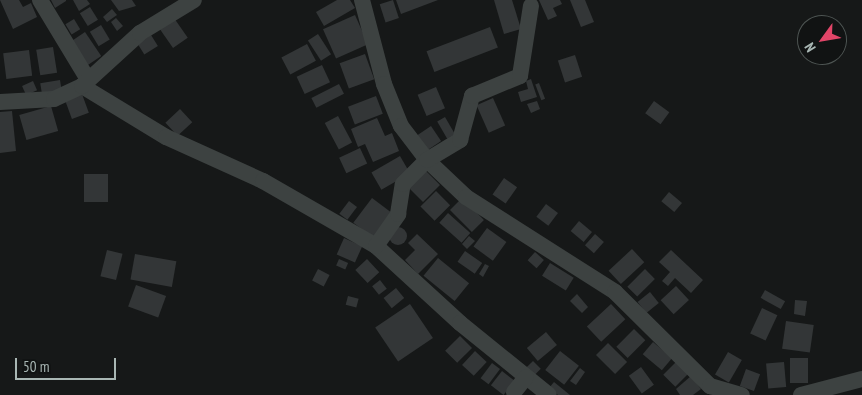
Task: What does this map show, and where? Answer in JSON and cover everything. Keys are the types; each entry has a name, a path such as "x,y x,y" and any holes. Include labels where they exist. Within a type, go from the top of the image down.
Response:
{"street":[{"path":"40,0 85,82 166,137 263,181 376,246 549,395"},
{"path":"0,102 54,99 85,82 140,33 194,0"},
{"path":"362,0 384,84 401,126 427,160 466,198 615,292 710,386 742,395"},
{"path":"376,246 398,214 403,184 427,160 460,140 472,96 478,90 520,76 531,6"},
{"path":"514,392 526,377"},
{"path":"801,395 862,379"}],"building":[{"path":"0,0 19,0 23,7 31,3 37,17 13,29"},
{"path":"51,0 66,0 66,1 55,8"},
{"path":"73,0 87,0 90,4 79,11"},
{"path":"111,0 132,0 136,6 119,11"},
{"path":"337,0 350,0 355,8 324,26 316,12"},
{"path":"393,0 399,18 386,22 380,4"},
{"path":"396,0 438,0 401,14"},
{"path":"494,0 512,0 521,29 504,34"},
{"path":"539,0 560,0 562,4 553,8 557,16 548,20"},
{"path":"570,0 585,0 594,22 581,27"},
{"path":"90,7 98,20 88,26 80,13"},
{"path":"112,9 117,15 107,22 103,17"},
{"path":"355,15 368,44 336,58 323,29"},
{"path":"116,18 123,26 117,31 111,22"},
{"path":"174,18 188,38 173,48 159,28"},
{"path":"74,19 80,29 72,34 65,24"},
{"path":"101,25 110,40 99,46 90,32"},
{"path":"490,27 498,48 434,72 427,51"},
{"path":"85,32 101,56 87,66 71,42"},
{"path":"318,34 331,54 321,61 308,41"},
{"path":"151,35 158,46 144,55 137,43"},
{"path":"307,44 316,61 290,74 281,58"},
{"path":"53,47 57,73 40,75 36,50"},
{"path":"29,50 32,76 6,79 3,53"},
{"path":"365,54 374,79 349,89 340,63"},
{"path":"575,55 582,77 565,82 558,61"},
{"path":"322,65 330,82 305,94 297,77"},
{"path":"531,79 537,97 521,102 518,92 528,89 526,81"},
{"path":"60,80 62,92 42,95 40,83"},
{"path":"33,81 37,90 26,95 22,86"},
{"path":"539,83 545,99 541,100 535,84"},
{"path":"339,84 344,94 316,108 311,98"},
{"path":"436,87 445,108 427,116 418,95"},
{"path":"82,94 89,113 72,119 65,100"},
{"path":"376,96 383,114 355,124 348,107"},
{"path":"493,98 505,125 489,133 477,105"},
{"path":"537,101 540,109 531,113 527,104"},
{"path":"654,101 669,112 661,124 645,113"},
{"path":"51,106 58,131 26,140 19,115"},
{"path":"180,109 192,122 178,136 165,123"},
{"path":"12,111 16,151 0,153 0,112"},
{"path":"338,116 352,142 339,150 325,123"},
{"path":"445,117 455,134 447,139 437,122"},
{"path":"377,118 385,136 392,133 399,151 373,162 365,144 358,147 351,129"},
{"path":"431,126 441,141 427,150 417,136"},
{"path":"360,148 367,163 346,173 339,158"},
{"path":"400,156 410,173 381,190 371,172"},
{"path":"423,168 440,185 423,202 406,185"},
{"path":"84,174 108,174 108,202 84,202"},
{"path":"504,178 517,187 506,204 493,194"},
{"path":"436,191 450,205 435,221 420,207"},
{"path":"669,192 682,203 674,212 661,201"},
{"path":"372,198 392,213 373,238 353,223"},
{"path":"462,198 484,220 472,232 450,210"},
{"path":"349,201 357,207 347,220 339,214"},
{"path":"546,204 558,213 548,226 536,217"},
{"path":"448,213 470,233 462,243 439,223"},
{"path":"579,221 592,232 584,242 571,231"},
{"path":"394,227 402,227 407,232 405,243 394,245 389,240 389,232"},
{"path":"487,228 506,242 493,261 473,247"},
{"path":"417,234 438,254 418,274 405,260 415,250 408,243"},
{"path":"595,234 604,242 594,253 585,245"},
{"path":"469,236 475,241 467,249 462,244"},
{"path":"344,238 362,246 355,263 337,254"},
{"path":"632,249 644,262 621,284 609,271"},
{"path":"107,250 123,254 116,280 100,276"},
{"path":"671,250 703,280 691,293 675,278 668,286 662,281 670,272 659,262"},
{"path":"465,251 482,263 475,274 458,262"},
{"path":"535,252 544,260 537,268 528,260"},
{"path":"135,254 176,261 172,287 130,280"},
{"path":"438,258 469,283 455,301 424,276"},
{"path":"339,259 348,263 345,269 336,265"},
{"path":"367,259 379,272 368,283 355,270"},
{"path":"550,263 574,278 566,291 542,276"},
{"path":"485,264 489,266 483,277 479,274"},
{"path":"318,269 330,275 324,286 312,281"},
{"path":"645,269 655,279 637,297 627,287"},
{"path":"380,280 387,289 379,295 372,286"},
{"path":"136,285 166,296 158,318 128,307"},
{"path":"676,286 689,300 674,314 661,300"},
{"path":"396,288 404,298 392,308 384,298"},
{"path":"765,290 785,301 781,309 761,298"},
{"path":"650,292 659,303 646,313 638,302"},
{"path":"577,294 588,307 582,313 570,301"},
{"path":"348,296 359,299 356,308 346,305"},
{"path":"795,300 807,301 805,316 794,314"},
{"path":"410,304 433,338 398,361 375,327"},
{"path":"611,304 625,319 601,342 587,327"},
{"path":"762,308 777,315 766,341 750,333"},
{"path":"786,321 814,325 810,353 782,349"},
{"path":"634,329 645,340 628,358 616,347"},
{"path":"546,332 557,345 538,361 527,348"},
{"path":"460,336 472,348 457,363 445,351"},
{"path":"653,342 672,358 662,370 643,354"},
{"path":"608,343 627,362 615,374 596,355"},
{"path":"475,351 487,362 474,376 462,365"},
{"path":"560,351 579,366 564,385 545,370"},
{"path":"728,352 742,360 729,383 715,375"},
{"path":"790,358 808,358 808,383 790,383"},
{"path":"533,361 541,369 534,375 527,367"},
{"path":"676,362 688,374 675,387 663,375"},
{"path":"784,362 786,387 768,388 766,364"},
{"path":"492,363 500,369 489,384 481,378"},
{"path":"641,367 654,385 642,394 629,376"},
{"path":"580,368 585,372 576,385 570,381"},
{"path":"746,369 760,374 754,391 740,386"},
{"path":"502,371 515,381 504,395 491,385"},
{"path":"691,376 701,389 693,395 680,395 676,389"},
{"path":"554,382 570,395 558,395 549,388"}]}
